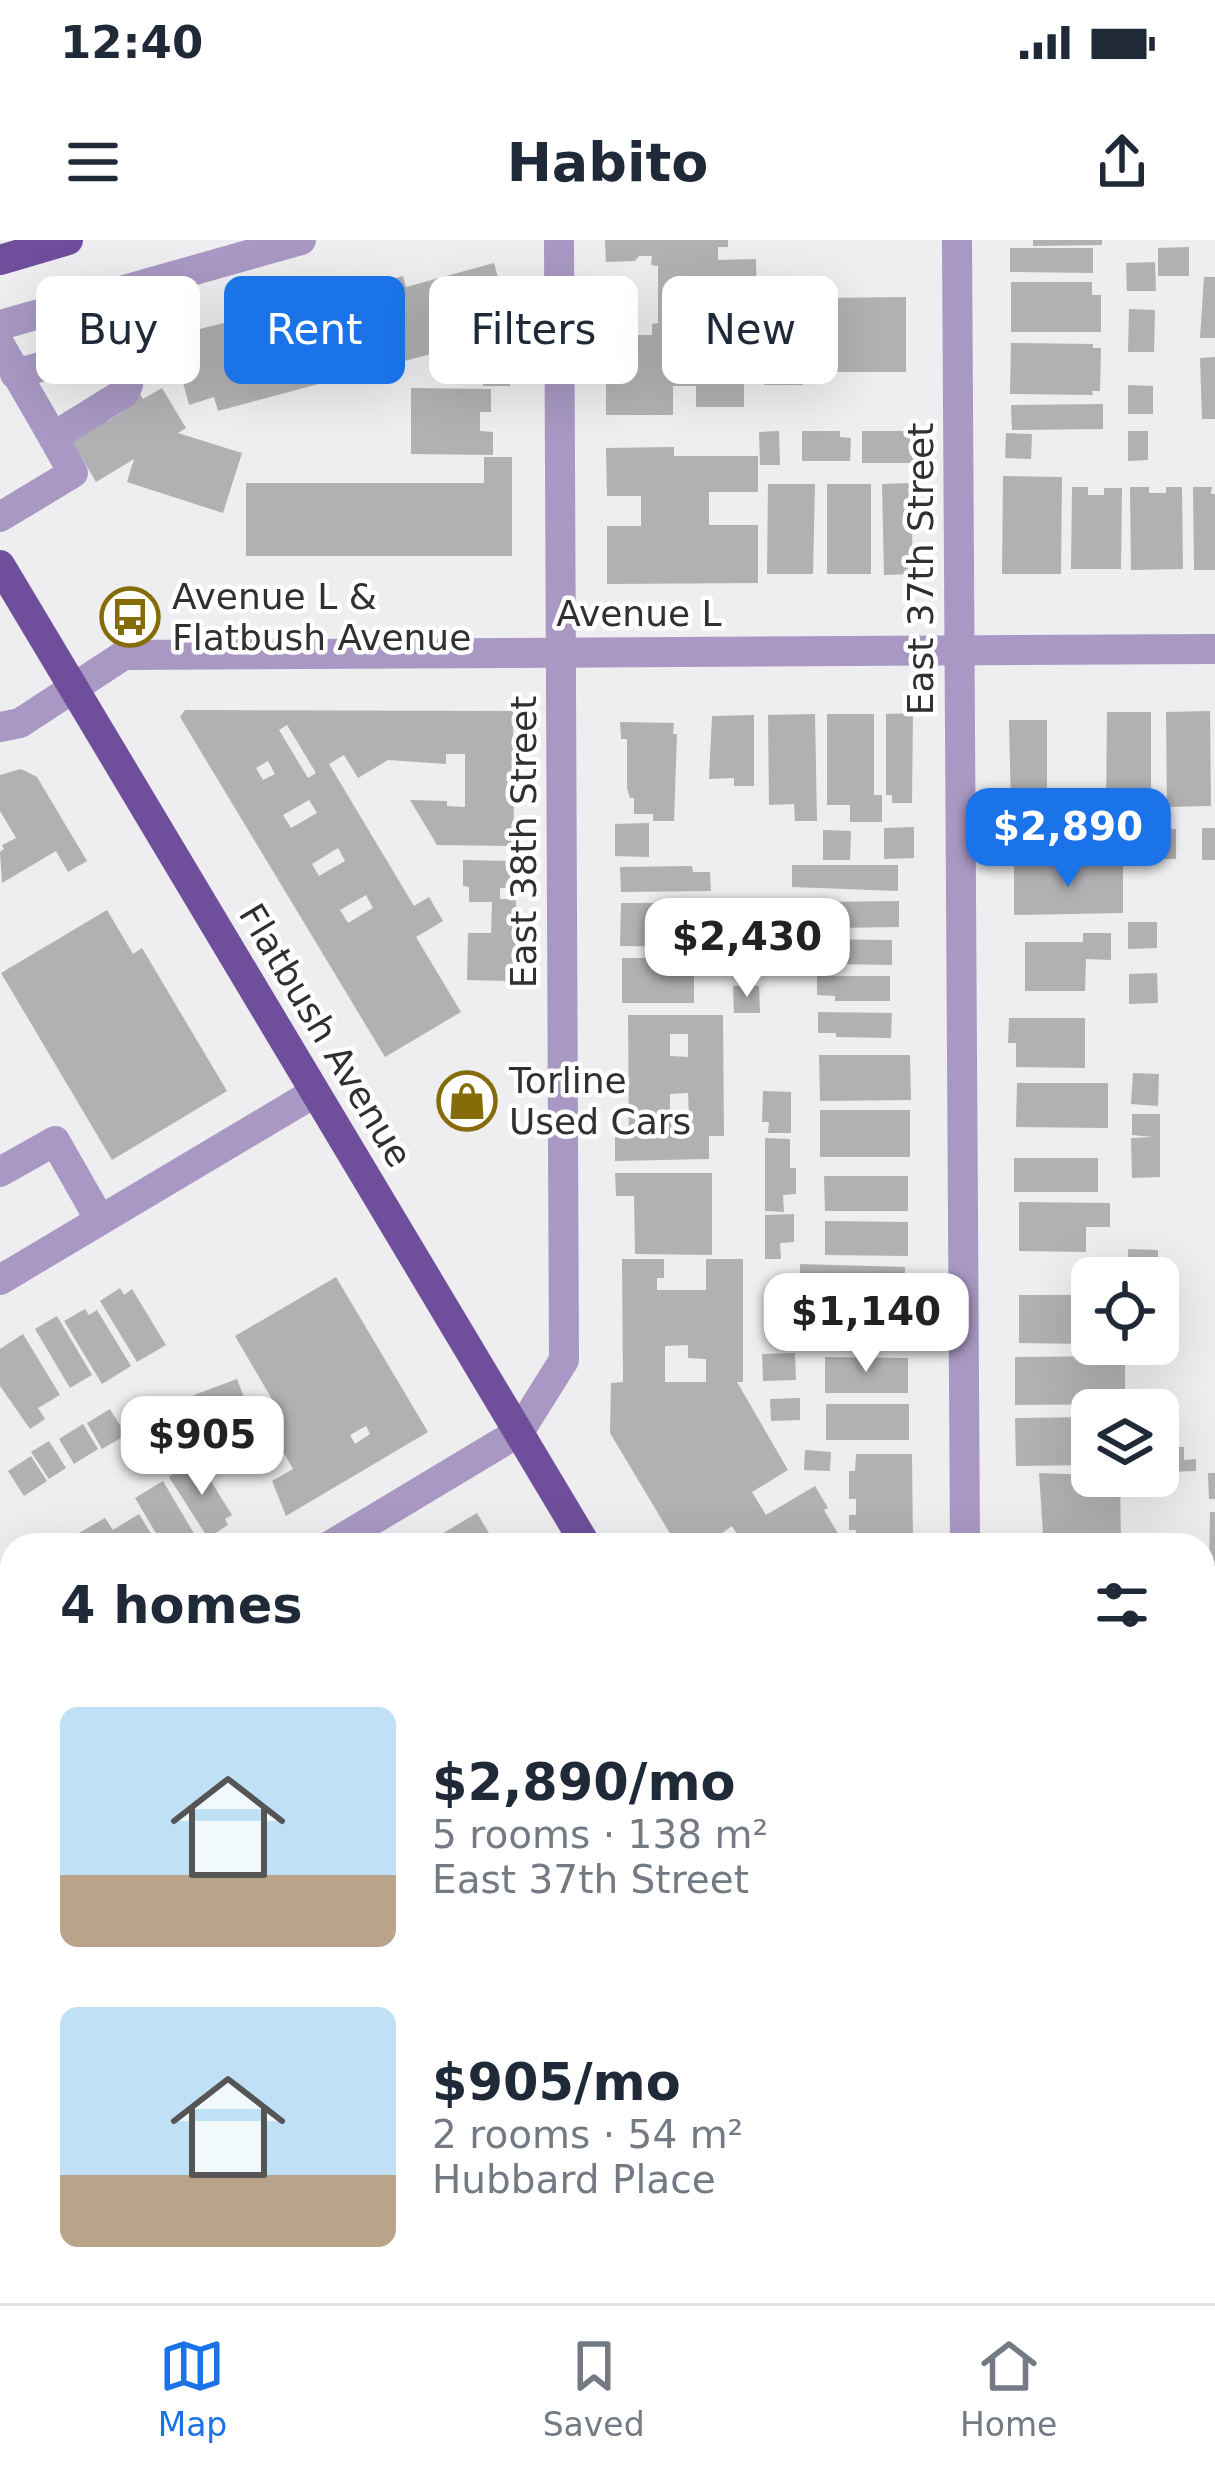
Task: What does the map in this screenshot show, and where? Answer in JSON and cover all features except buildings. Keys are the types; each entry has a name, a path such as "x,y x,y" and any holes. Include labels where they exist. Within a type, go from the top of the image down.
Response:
{"main road":[{"path":"0,260 68,240"},
{"name":"Flatbush Avenue","path":"0,565 579,1533"}],"street":[{"path":"159,276 244,247 301,240"},
{"name":"East 38th Street","path":"518,1432 564,1360 559,240"},
{"name":"East 37th Street","path":"957,240 965,1533"},
{"path":"0,325 36,314"},
{"path":"0,345 73,473 0,518"},
{"path":"14,374 36,368"},
{"path":"52,437 124,393 126,384"},
{"name":"Avenue L","path":"0,728 20,723 124,655 1215,649"},
{"path":"0,1280 314,1093"},
{"path":"0,1172 55,1142 100,1220"},
{"path":"351,1533 518,1432"}],"place":[{"name":"Avenue L & Flatbush Avenue","path":"130,617"},
{"name":"Torline Used Cars","path":"467,1101"}]}
